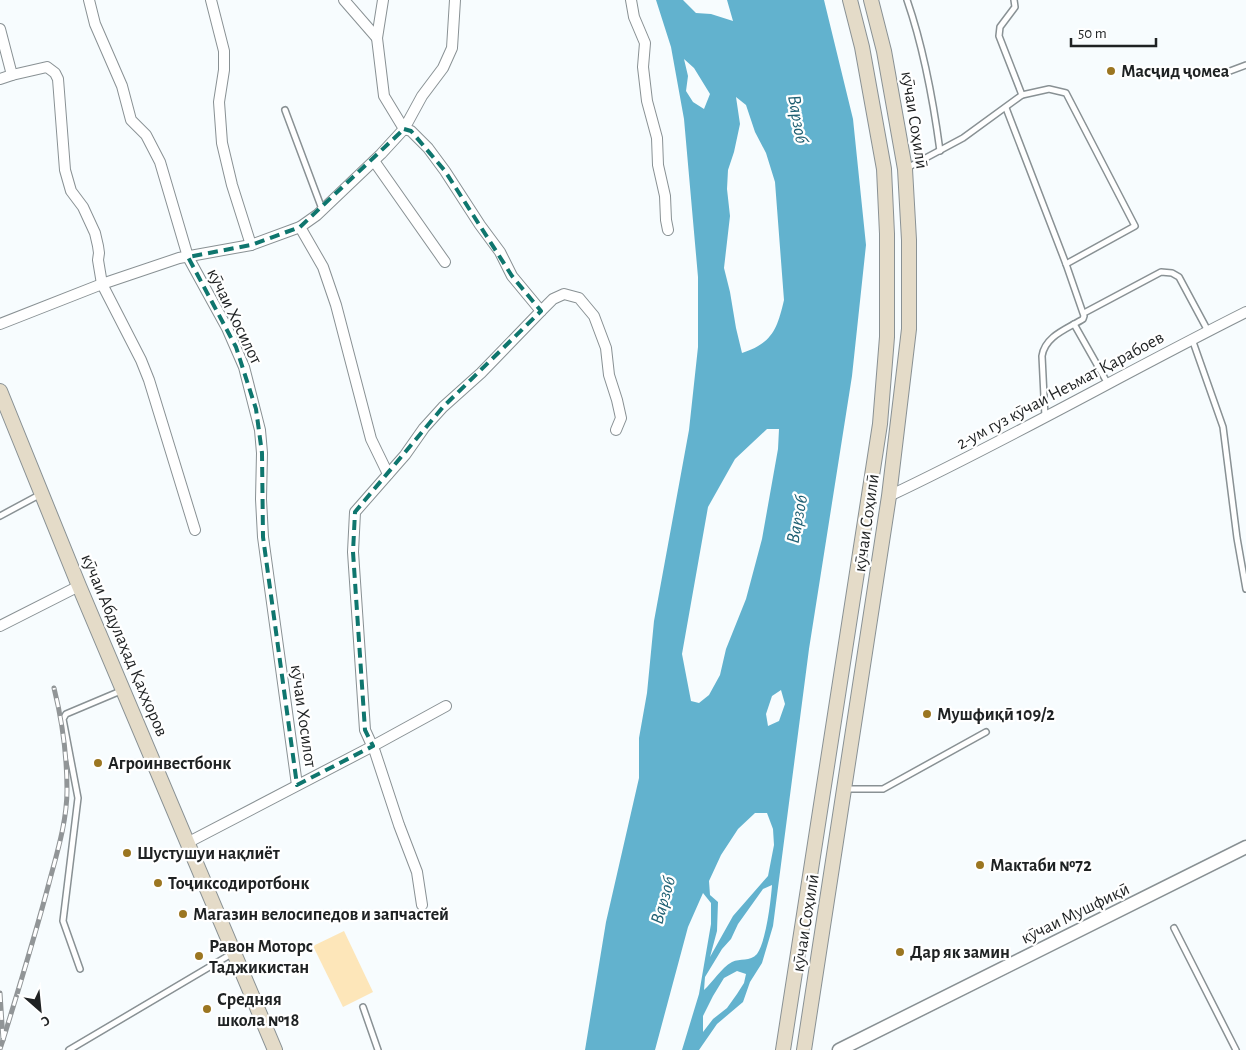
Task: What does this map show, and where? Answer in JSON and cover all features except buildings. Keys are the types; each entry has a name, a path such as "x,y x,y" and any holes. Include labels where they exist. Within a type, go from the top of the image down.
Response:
{"main road":[{"name":"кӯчаи Соҳилӣ","path":"783,1050 880,424 887,337 884,169 862,47 850,0"},
{"name":"кӯчаи Соҳилӣ","path":"804,1050 890,496 910,329 910,240 905,169 884,51 871,0"},
{"name":"кӯчаи Абдулаҳад Қаҳҳоров","path":"0,391 3,408 42,493 275,1050"}],"street":[{"name":"кӯчаи Хосилот","path":"89,0 95,24 122,86 131,120 146,135 160,162 188,257 236,347 244,367 257,416 262,453 261,499 263,538 297,785"},
{"path":"211,0 224,51 224,70 219,102 222,143 232,185 251,245"},
{"path":"344,0 377,38"},
{"path":"383,0 377,38 384,96 404,129 411,131 428,148 445,171 500,252 512,276 541,311"},
{"path":"0,324 102,284 179,258 251,245 300,227 323,210 404,129 422,96 443,68 452,48 455,0"},
{"path":"631,0 634,17 645,43 643,67 647,101 657,138 658,166 665,196 668,230"},
{"path":"0,29 12,74"},
{"path":"0,79 12,74 47,67 55,73 58,79 65,170 68,184 89,217 99,253 98,260 102,284 141,360 149,380 195,530"},
{"path":"374,161 444,262"},
{"path":"300,227 323,267 336,305 371,439 388,474"},
{"path":"422,905 417,872 365,730 353,552 355,512 406,455 424,428 443,407 481,373 553,299 564,294 578,298 594,316 606,348 609,375 621,418 616,430"},
{"name":"2-ум гуз кӯчаи Неъмат Қарабоев","path":"890,496 1045,418 1246,312"},
{"path":"0,626 80,586"},
{"path":"188,844 446,706"},
{"name":"кӯчаи Мушфиқӣ","path":"838,1050 1246,847"}],"lane":[{"path":"907,0 916,27 931,88 940,151"},
{"path":"1014,0 1015,7 1000,27 999,36 1022,95"},
{"path":"1222,74 1246,65"},
{"path":"905,169 963,138 1022,95 1049,89 1066,93 1135,226 1066,264"},
{"path":"1006,108 1084,313 1083,319 1050,339 1043,347 1045,418"},
{"path":"285,110 323,210"},
{"path":"1084,313 1161,272 1172,273 1178,277 1208,331"},
{"path":"1074,324 1108,384"},
{"path":"1192,339 1223,427 1237,538 1246,589"},
{"path":"0,516 42,493"},
{"path":"80,969 63,920 78,798 63,719 66,714 123,690"},
{"path":"845,789 883,789 986,732"},
{"path":"1174,928 1236,1050"},
{"path":"69,1050 234,953"},
{"path":"362,1007 378,1050"}],"highlighted area":[{"path":"404,129 411,131 445,171 512,276 541,311 443,407 355,512 353,552 365,730 373,746 297,785 263,537 262,453 256,409 236,347 188,257 251,245 300,227"}],"shaded area":[{"path":"344,931 373,992 343,1007 313,946"}],"water":[{"name":"Варзоб","path":"656,0 683,0 696,13 711,14 733,21 727,0 824,0 853,119 866,245 852,376 809,649 773,926 762,963 750,982 743,1002 717,1024 699,1050 682,1050 699,994 711,924 711,903 703,893 688,927 655,1050 585,1050 606,922 639,778 639,738 647,693 654,621 689,430 698,347 698,277 684,119 671,47","holes":["684,59 694,68 710,94 704,109 693,102 686,91 688,76","736,97 746,105 755,132 766,153 775,182 784,300 779,320 772,334 760,345 742,353 724,268 730,216 727,189 728,170 740,124","767,429 779,429 778,449 762,539 746,599 726,649 720,675 709,695 699,703 691,701 682,654 708,507 735,459","781,690 785,704 779,721 768,726 766,714 772,696","755,813 767,813 773,829 774,845 768,876 733,916 710,957 717,931 718,902 710,895 709,881 721,855 738,829","772,885 765,931 757,954 748,959 732,962 704,990 705,977 722,949 731,939 738,924 763,889","737,971 746,974 744,983 727,1008 713,1019 703,1032 703,1016 724,978"]}],"railway":[{"path":"3,1040 44,903 58,849 67,802 65,751 62,725 54,688"},
{"path":"0,993 3,1040 0,1049"}],"place":[{"name":"Масҷид ҷомеа","path":"1111,71"},
{"name":"Мушфиқӣ 109/2","path":"927,714"},
{"name":"Агроинвестбонк","path":"98,763"},
{"name":"Шустушуи нақлиёт","path":"127,853"},
{"name":"Мактаби №72","path":"980,865"},
{"name":"Тоҷиксодиротбонк","path":"158,883"},
{"name":"Магазин велосипедов и запчастей","path":"183,914"},
{"name":"Дар як замин","path":"900,952"},
{"name":"Равон Моторс Таджикистан","path":"199,956"},
{"name":"Средняя школа №18","path":"207,1009"}]}
